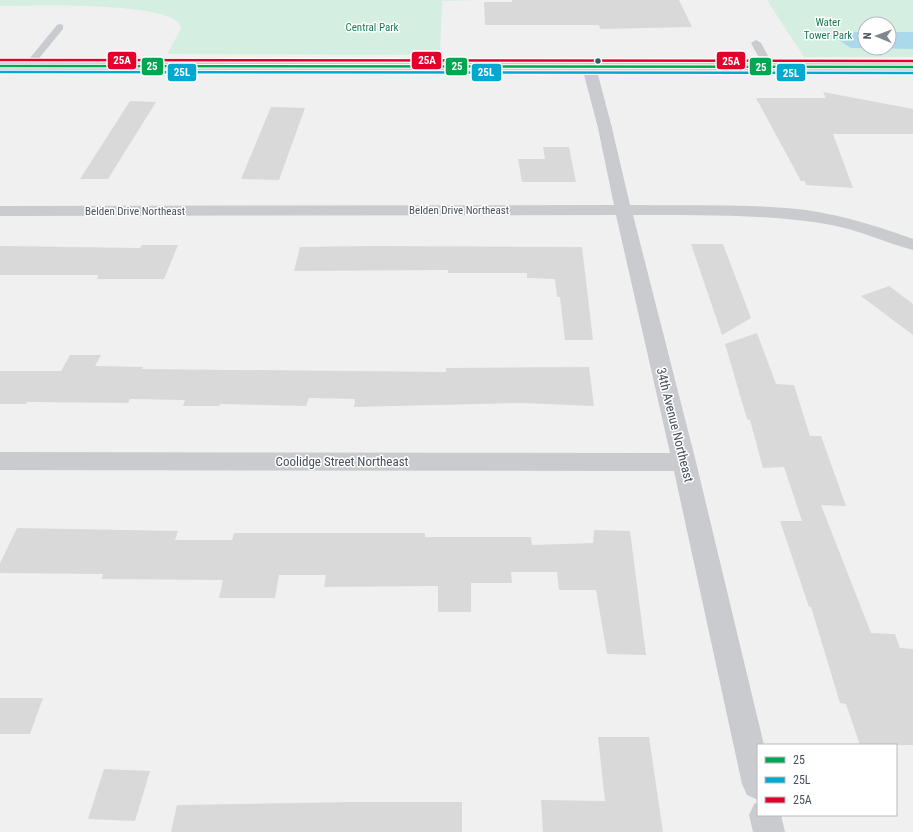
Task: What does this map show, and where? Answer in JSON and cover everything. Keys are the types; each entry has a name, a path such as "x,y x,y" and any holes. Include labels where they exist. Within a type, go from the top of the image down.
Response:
{"main road":[{"path":"0,66 913,67"}],"street":[{"name":"34th Avenue Northeast","path":"589,67 605,128 622,210 684,462 757,780"},
{"name":"Belden Drive Northeast","path":"0,211 622,210 786,213 833,220 879,232 913,245"},
{"name":"Coolidge Street Northeast","path":"0,461 684,462"},
{"path":"765,816 769,832"}],"lane":[{"path":"28,66 60,27"},
{"path":"756,43 769,67"}],"green space":[{"name":"Central Park","path":"0,0 482,0 442,1 440,54 432,55 167,54 181,29 175,20 157,13 131,9 101,7 0,6"},
{"name":"Water Tower Park","path":"767,0 913,0 913,57 804,57"}],"water":[{"path":"847,32 857,32 857,48 851,48 836,38"},
{"path":"897,32 913,32 913,49 897,49"}],"building":[{"path":"512,0 679,0 692,27 600,29 599,25 485,25 484,2 512,2"},
{"path":"823,92 913,109 913,134 833,134 853,188 806,185 805,181 801,181 756,98 826,98"},
{"path":"130,101 156,102 108,179 80,179"},
{"path":"271,107 305,108 279,180 241,179"},
{"path":"543,147 569,147 576,182 522,182 518,159 545,159"},
{"path":"691,244 723,244 751,318 722,335"},
{"path":"142,245 178,245 164,279 97,279 98,275 0,275 0,246 140,248"},
{"path":"300,247 582,247 593,340 565,340 560,297 557,297 555,279 527,278 527,273 448,273 448,270 294,271"},
{"path":"889,286 913,304 913,335 861,296"},
{"path":"757,333 776,384 794,385 810,436 821,436 846,506 821,505 871,633 895,634 900,648 913,649 913,745 860,744 846,704 840,703 811,607 809,607 780,521 802,521 784,467 763,468 750,420 747,419 725,344"},
{"path":"70,355 101,355 95,366 143,367 142,369 446,372 446,368 589,367 594,406 522,403 354,407 355,399 309,398 306,406 220,404 219,406 183,406 185,400 130,399 128,403 27,402 26,404 0,404 0,371 61,371"},
{"path":"17,528 178,531 175,540 232,540 234,533 425,533 425,537 531,537 532,545 593,543 594,530 630,531 646,655 607,654 596,590 559,590 557,572 511,572 512,583 471,583 471,612 438,612 438,586 324,587 326,575 279,575 275,598 219,598 223,580 102,579 103,574 0,573 0,563"},
{"path":"0,698 43,698 30,734 0,734"},
{"path":"598,737 649,737 663,832 543,832 541,800 605,801"},
{"path":"104,769 150,771 135,821 88,819"},
{"path":"462,802 462,832 171,832 177,805"}],"transit line":[{"name":"25A","path":"0,60 913,61"},
{"name":"25","path":"0,66 913,67"},
{"name":"25L","path":"0,72 913,73"}]}
